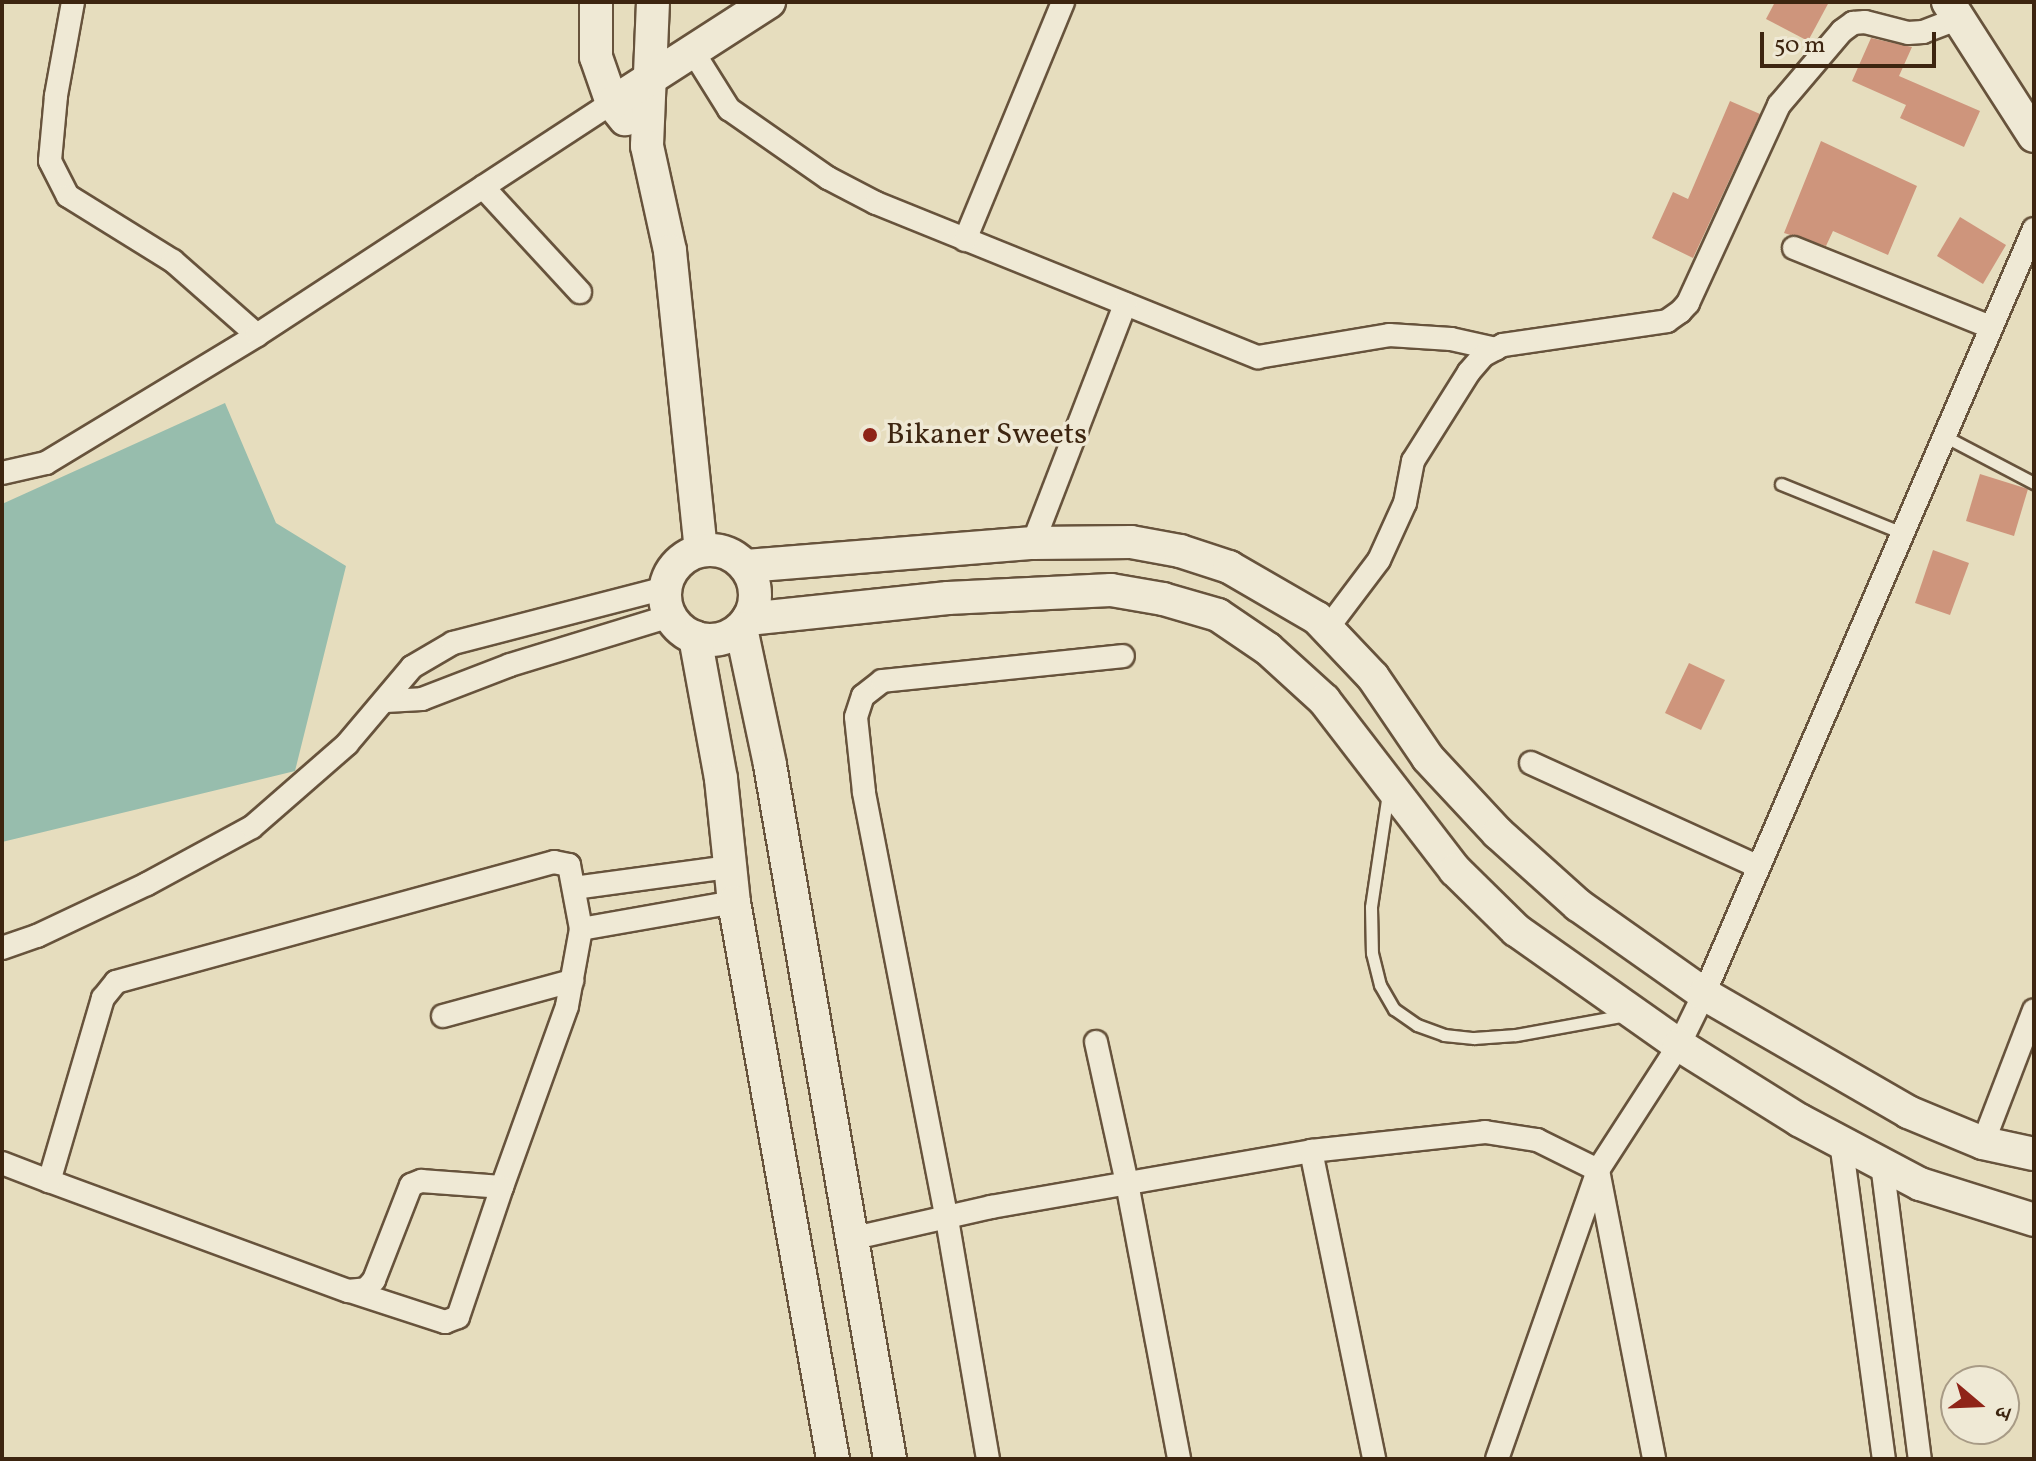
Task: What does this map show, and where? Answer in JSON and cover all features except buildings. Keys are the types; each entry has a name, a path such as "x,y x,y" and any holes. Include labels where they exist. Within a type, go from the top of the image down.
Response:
{"street":[{"path":"73,2 56,96 50,161 68,196 173,261 257,335"},
{"path":"596,2 596,57 612,103 647,146"},
{"path":"653,2 647,146 670,251 701,550"},
{"path":"2,473 46,463 257,335 652,75 769,2"},
{"path":"965,240 1063,2"},
{"path":"1327,629 1379,560 1397,526 1413,461 1469,372 1484,355 1496,349 1585,331 1667,321 1680,312 1688,303 1779,105 1842,31 1853,23 1865,22 1908,33 1923,32 1953,10 2034,136"},
{"path":"692,50 729,109 816,169 876,203 1258,357 1389,335 1451,339 1496,349"},
{"path":"483,187 580,292"},
{"path":"1497,1459 1598,1170 1679,1045 1704,994 2034,229"},
{"path":"1794,248 1991,327"},
{"path":"1033,543 1125,304"},
{"path":"746,566 1033,543 1131,542 1180,551 1229,567 1317,618 1373,677 1428,758 1498,833 1578,905 1704,994 1908,1112 1983,1143 2034,1154"},
{"path":"890,1459 745,623 755,587 746,566 728,553 701,550 679,563 668,602 676,625 695,637 719,639 745,623 948,598 1111,590 1163,599 1218,615 1268,649 1324,700 1455,870 1516,930 1679,1045 1841,1142 1920,1184 2034,1220"},
{"path":"386,701 422,699 668,602"},
{"path":"2,948 37,936 147,884 252,827 347,744 412,667 453,643 668,602"},
{"path":"695,637 721,779 734,902 833,1459"},
{"path":"988,1459 947,1220 864,792 856,717 863,696 882,681 1123,656"},
{"path":"1531,763 1757,866"},
{"path":"2,1163 49,1181 348,1291 445,1322 458,1317 567,1006 581,929 569,865 554,862 116,982 103,998 49,1181"},
{"path":"574,888 730,867"},
{"path":"581,929 734,902"},
{"path":"443,1016 572,981"},
{"path":"1983,1143 2034,1010"},
{"path":"1096,1042 1127,1183 1179,1459"},
{"path":"850,1239 947,1220 991,1207 1311,1151 1485,1132 1537,1140 1598,1170"},
{"path":"1841,1142 1884,1459"},
{"path":"1311,1151 1374,1459"},
{"path":"1882,1164 1920,1459"},
{"path":"1598,1170 1654,1459"},
{"path":"348,1291 366,1289 374,1280 411,1185 421,1181 502,1187"}],"lane":[{"path":"1944,436 2034,483"},
{"path":"1781,484 1902,533"},
{"path":"1390,785 1371,907 1372,953 1380,985 1394,1009 1417,1025 1444,1035 1474,1038 1516,1035 1634,1013"}],"shaded area":[{"path":"225,403 276,523 346,566 295,771 2,842 2,504"}],"place":[{"name":"Bikaner Sweets","path":"870,435"}]}
